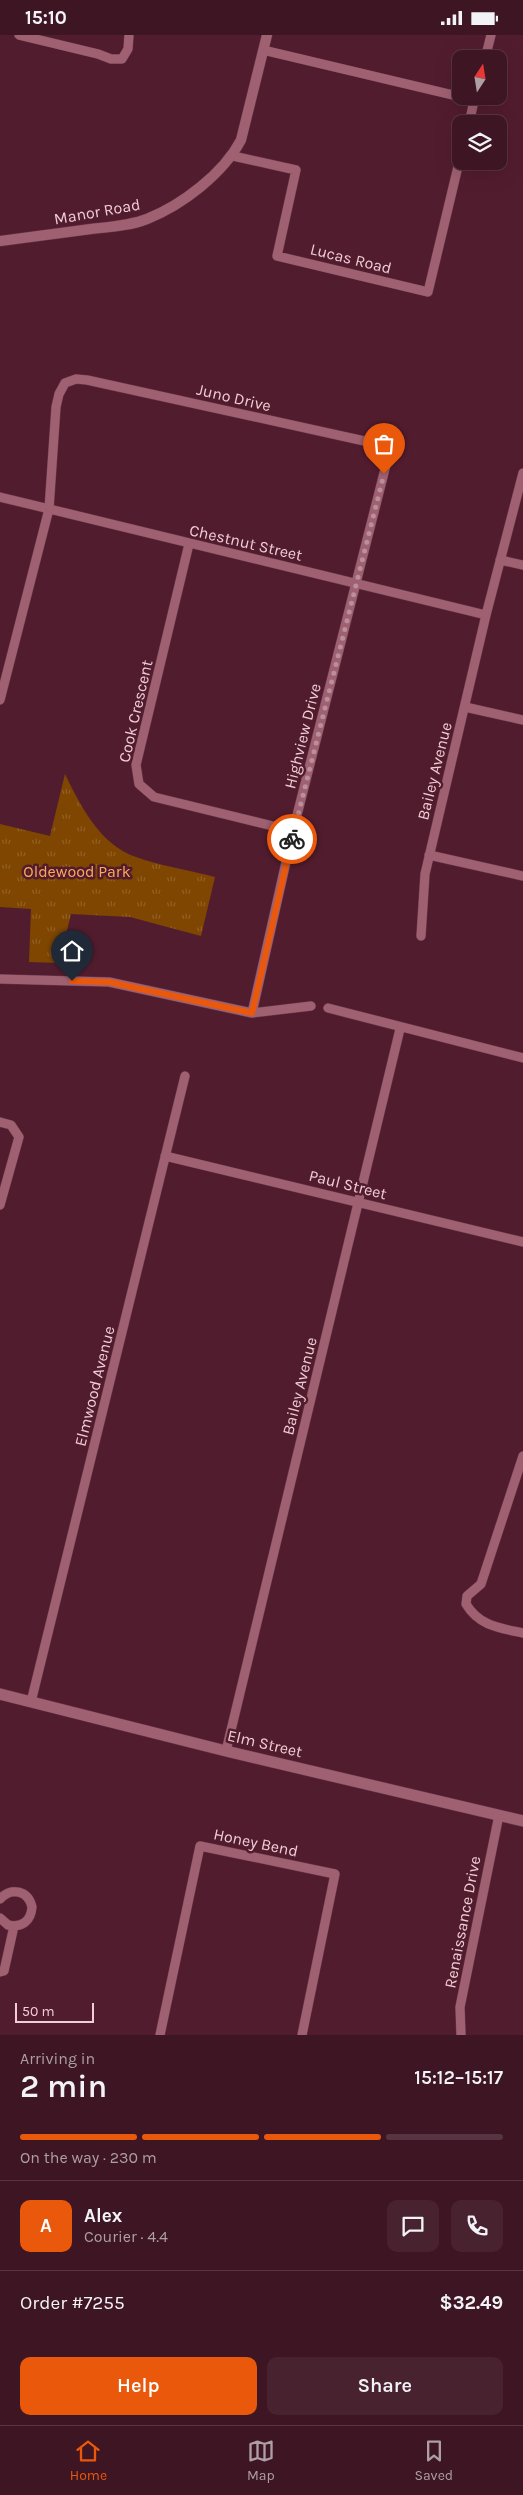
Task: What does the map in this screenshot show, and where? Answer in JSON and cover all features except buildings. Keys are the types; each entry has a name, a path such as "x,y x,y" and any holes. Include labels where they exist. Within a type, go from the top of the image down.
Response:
{"main road":[{"name":"Elm Street","path":"0,1694 226,1751 523,1821"}],"street":[{"path":"19,35 122,59 128,49 129,35"},
{"name":"Manor Road","path":"0,241 117,226 145,220 169,208 210,179 232,156 241,140 267,35"},
{"path":"487,50 491,35"},
{"path":"263,50 452,93"},
{"name":"Lucas Road","path":"232,156 296,171 277,256 428,292 457,170"},
{"name":"Juno Drive","path":"0,700 50,509 59,394 65,383 76,379 378,443 386,451 388,458 356,584"},
{"path":"486,615 523,473"},
{"name":"Chestnut Street","path":"0,497 486,615"},
{"name":"Cook Crescent","path":"189,544 136,765 140,784 154,797 293,831"},
{"path":"500,560 523,565"},
{"name":"Highview Drive","path":"252,1013 293,831 356,584"},
{"name":"Bailey Avenue","path":"421,936 425,874 466,707 486,615"},
{"path":"466,707 523,720"},
{"path":"429,855 523,876"},
{"path":"0,979 109,982 252,1013 311,1006"},
{"path":"328,1009 400,1029 523,1058"},
{"name":"Bailey Avenue","path":"226,1751 400,1029"},
{"name":"Elmwood Avenue","path":"32,1702 185,1076"},
{"path":"0,1121 11,1125 19,1137 0,1205"},
{"name":"Paul Street","path":"165,1156 523,1242"},
{"path":"523,1456 481,1584 467,1596 466,1604 476,1618 483,1622 523,1633"},
{"name":"Renaissance Drive","path":"461,2035 460,2007 499,1815"},
{"name":"Honey Bend","path":"160,2035 200,1846 335,1874 302,2035"},
{"path":"0,1899 7,1893 16,1891 25,1895 32,1903 32,1913 28,1921 14,1926 5,1923 0,1918"},
{"path":"0,1972 4,1971 14,1926"}],"green space":[{"name":"Oldewood Park","path":"65,774 93,823 102,834 123,851 155,863 215,877 201,936 130,917 71,914 59,963 29,962 31,909 0,907 0,824 50,836"}],"way so far":[{"path":"292,839 384,474"}],"route":[{"path":"72,981 109,982 252,1013 292,839"}]}
